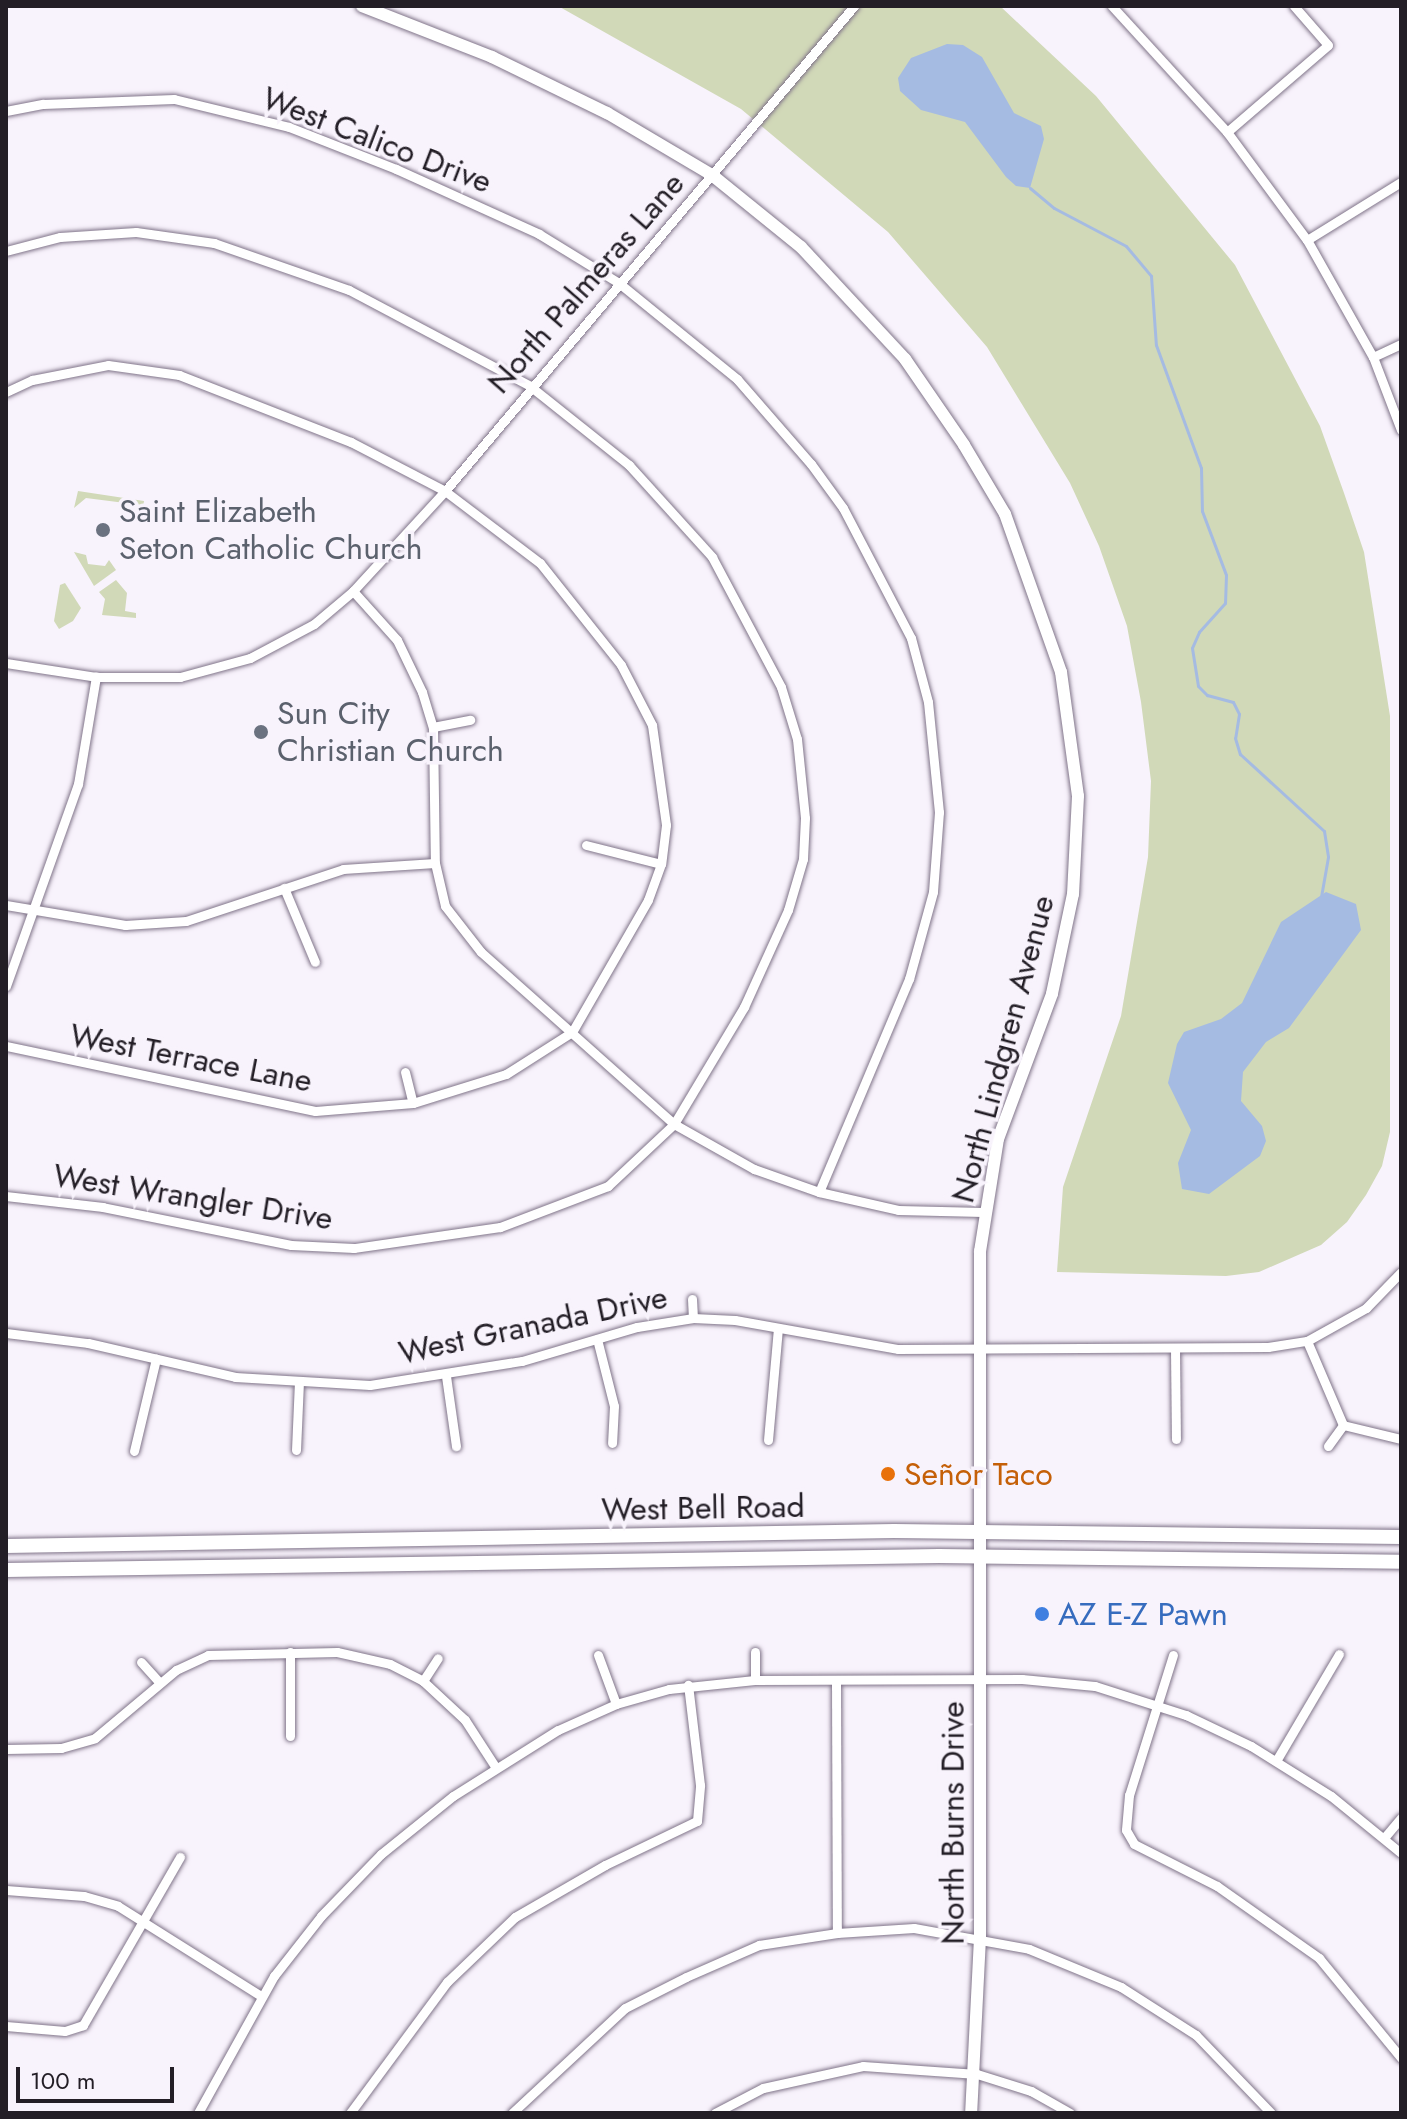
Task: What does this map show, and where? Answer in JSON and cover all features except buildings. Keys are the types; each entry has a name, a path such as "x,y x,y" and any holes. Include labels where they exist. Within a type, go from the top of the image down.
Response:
{"main road":[{"name":"West Bell Road","path":"6,1546 979,1532 1401,1537"},
{"name":"West Bell Road","path":"6,1570 979,1556 1401,1562"}],"street":[{"name":"North Lindgren Avenue","path":"362,6 492,57 607,113 712,175 801,247 905,359 1005,514 1061,672 1078,796 1073,894 1052,994 1009,1102 983,1212 978,1350 979,1532"},
{"name":"North Palmeras Lane","path":"6,663 96,677 180,677 236,663 314,624 353,591 445,491 530,386 854,6"},
{"path":"1112,6 1227,132 1307,240 1373,357 1401,430"},
{"path":"1227,132 1328,45 1294,6"},
{"name":"West Calico Drive","path":"6,111 43,104 174,99 289,127 539,234 619,283 737,379 811,464 843,508 911,638 928,702 939,812 933,892 909,979 819,1192"},
{"path":"1307,240 1401,182"},
{"name":"West Wrangler Drive","path":"6,251 60,237 136,232 214,243 349,290 530,386 629,465 712,557 781,687 797,739 805,818 803,859 788,910 744,1007 674,1124 608,1186 500,1227 354,1248 291,1245 103,1207 6,1196"},
{"path":"1373,357 1401,344"},
{"path":"6,392 32,380 108,365 179,375 351,442 445,491 540,563 621,665 652,725 664,788 661,864 631,936 572,1032"},
{"path":"353,591 397,640 433,727 435,863 445,906 481,952 674,1124 754,1169 819,1192 898,1210 983,1212"},
{"path":"6,986 78,784 96,677"},
{"path":"433,727 470,720"},
{"path":"586,845 661,864"},
{"path":"6,905 125,925 186,921 343,869 435,863"},
{"path":"284,888 315,962"},
{"name":"West Terrace Lane","path":"6,1046 315,1111 413,1103 506,1074 572,1032"},
{"path":"405,1072 413,1103"},
{"path":"1343,1425 1307,1341 1366,1308 1401,1272"},
{"name":"West Granada Drive","path":"692,1299 693,1318"},
{"name":"West Granada Drive","path":"6,1333 156,1359 235,1377 370,1385 446,1376 693,1318 778,1328 898,1349 1175,1349 1307,1341"},
{"path":"768,1440 778,1328"},
{"path":"597,1339 614,1406 612,1443"},
{"path":"1175,1349 1176,1439"},
{"path":"134,1451 156,1359"},
{"path":"446,1376 456,1446"},
{"path":"296,1450 299,1382"},
{"path":"1343,1425 1401,1439"},
{"path":"1328,1446 1343,1425"},
{"name":"North Burns Drive","path":"971,2113 977,2074 980,1938 979,1532"},
{"path":"290,1652 290,1736"},
{"path":"6,1749 84,1743 114,1725 160,1683 208,1655 290,1652 363,1656 423,1681 465,1720 496,1768"},
{"path":"755,1652 755,1680"},
{"path":"1276,1761 1339,1654"},
{"path":"598,1655 616,1704"},
{"path":"1173,1655 1129,1795 1126,1830 1134,1844 1217,1886 1319,1958 1401,2058"},
{"path":"423,1681 438,1658"},
{"path":"141,1662 160,1683"},
{"path":"198,2113 261,1996 305,1935 361,1873 430,1813 558,1730 616,1704 688,1685 755,1680 1074,1683 1156,1704 1276,1761 1401,1853"},
{"path":"836,1680 837,1933"},
{"path":"350,2113 447,1982 515,1917 605,1865 697,1821 700,1785 688,1685"},
{"path":"1384,1838 1401,1818"},
{"path":"6,2026 65,2031 83,2025 180,1857"},
{"path":"6,1890 84,1896 143,1918 261,1996"},
{"path":"512,2113 625,2008 759,1945 837,1933 914,1928 980,1938 1072,1964 1160,2009 1196,2035 1271,2113"},
{"path":"715,2113 763,2088 863,2066 977,2074 1031,2091 1070,2113"}],"green space":[{"path":"558,6 1000,6 1096,96 1235,265 1320,426 1344,493 1364,552 1390,716 1390,1132 1382,1166 1366,1195 1347,1222 1321,1245 1259,1272 1226,1276 1057,1272 1063,1187 1121,1016 1148,857 1151,781 1141,702 1127,626 1099,546 1070,483 987,347 888,232 741,109"},
{"path":"78,491 144,501 142,515 130,513 125,503 86,498 74,508"},
{"path":"74,552 86,555 88,564 105,566 109,560 116,570 94,586"},
{"path":"116,580 127,593 125,611 136,613 136,618 102,615 105,599 99,592"},
{"path":"65,583 81,608 73,621 59,629 54,621 60,585"}],"water":[{"path":"947,44 963,45 982,57 1014,113 1041,126 1044,139 1030,188 1016,186 1006,177 965,122 921,110 900,91 898,78 911,58"},
{"path":"1326,892 1356,904 1361,930 1289,1028 1266,1042 1243,1072 1241,1101 1262,1126 1266,1141 1260,1156 1209,1194 1182,1189 1178,1163 1191,1130 1168,1083 1177,1044 1184,1032 1221,1019 1242,1003 1281,922"}],"waterway":[{"path":"1030,188 1054,208 1126,246 1151,276 1156,345 1201,468 1202,511 1226,575 1225,603 1199,632 1192,648 1198,686 1207,695 1233,702 1239,714 1235,738 1240,754 1324,831 1328,857 1321,895"}],"place":[{"name":"Saint Elizabeth Seton Catholic Church","path":"103,530"},
{"name":"Sun City Christian Church","path":"261,732"},
{"name":"Señor Taco","path":"888,1474"},
{"name":"AZ E-Z Pawn","path":"1042,1614"}]}
